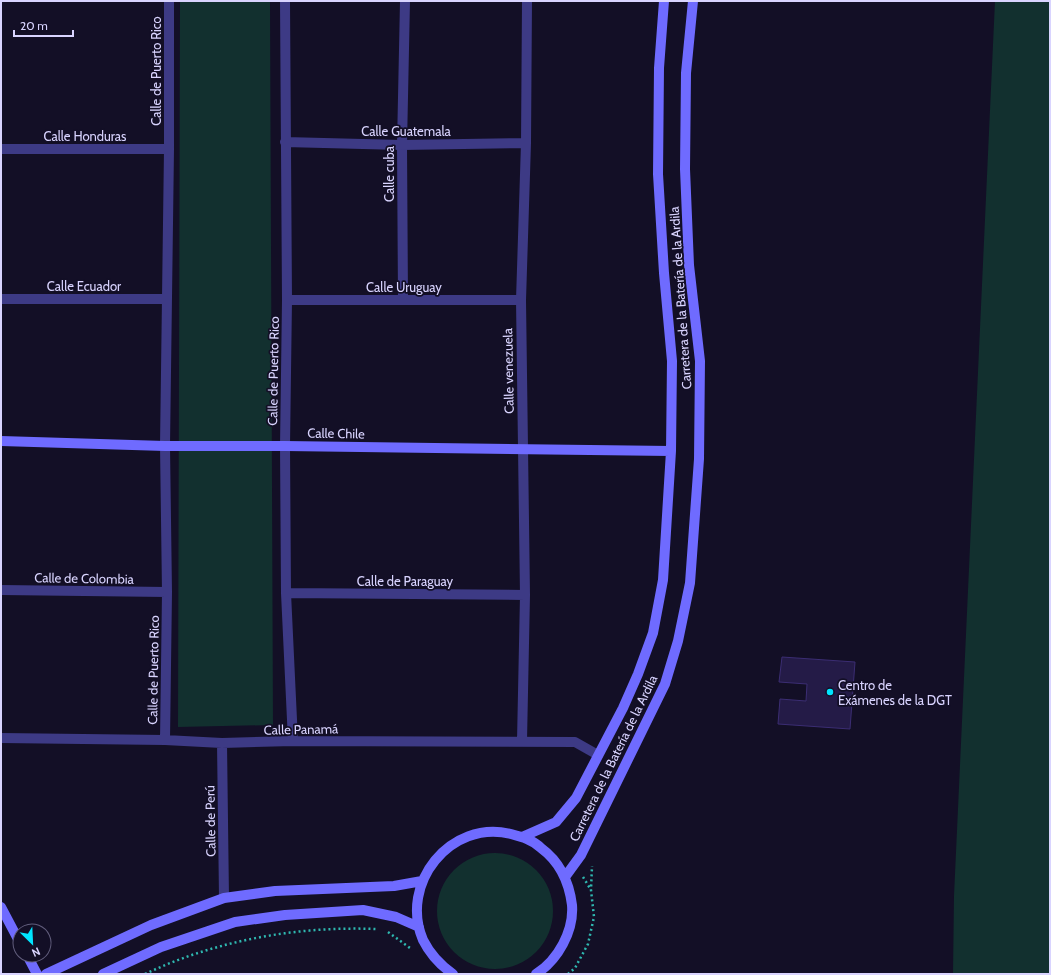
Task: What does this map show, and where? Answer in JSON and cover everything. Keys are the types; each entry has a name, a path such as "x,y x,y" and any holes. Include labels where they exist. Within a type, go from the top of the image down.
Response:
{"street":[{"name":"Calle de Puerto Rico","path":"164,740 167,592 165,446 169,150 169,1"},
{"name":"Calle de Puerto Rico","path":"285,1 285,142 288,300 284,446 286,593 293,741"},
{"name":"Calle cuba","path":"403,300 402,145 405,1"},
{"name":"Calle venezuela","path":"522,741 525,595 521,300 526,143 527,1"},
{"name":"Carretera de la Batería de la Ardila","path":"522,837 556,822 576,798 623,708 638,674 653,633 663,580 671,451 672,362 664,273 658,174 659,68 664,1"},
{"name":"Carretera de la Batería de la Ardila","path":"565,877 581,855 665,684 678,641 690,583 699,459 700,361 689,265 685,169 686,73 693,1"},
{"name":"Calle Guatemala","path":"285,142 402,145 526,143"},
{"name":"Calle Honduras","path":"1,149 169,150"},
{"name":"Calle Ecuador","path":"1,299 166,299"},
{"name":"Calle Uruguay","path":"288,300 521,300"},
{"name":"Calle Chile","path":"1,441 165,446 671,451"},
{"name":"Calle de Colombia","path":"1,590 167,592"},
{"name":"Calle de Paraguay","path":"286,593 525,595"},
{"name":"Calle Panamá","path":"1,738 164,740 222,743 293,741 575,742 598,755"},
{"name":"Calle de Perú","path":"222,743 224,898"},
{"path":"453,974 442,969 430,952 419,927 417,910 418,895 422,881 439,855 449,846 463,838 480,833 494,832 522,837 538,845 557,863 565,877 571,893 571,922 567,936 560,950 553,959 536,974"},
{"path":"46,974 151,925 224,898 275,891 363,886 394,886 422,881"},
{"path":"1,907 12,928"},
{"path":"103,974 161,947 235,922 285,915 363,910 396,917 419,927"},
{"path":"31,963 37,974"}],"path":[{"path":"568,974 575,968 588,944 594,917 591,890 581,873 573,866"},
{"path":"145,974 204,951 269,935 351,928 378,929"},
{"path":"386,930 411,948"}],"green space":[{"path":"180,1 270,1 273,725 178,727"},
{"path":"995,1 1050,1 1050,974 953,974 954,896"},
{"path":"495,853 506,854 517,858 536,870 548,889 552,900 552,922 548,933 536,952 517,964 506,968 495,969 484,968 473,964 454,952 442,933 438,922 437,911 438,900 442,889 454,870 473,858 484,854"}],"building":[{"name":"Centro de Exámenes de la DGT","path":"782,657 855,662 850,729 778,724 780,699 806,701 807,684 779,682"}],"place":[{"name":"Centro de Exámenes de la DGT","path":"830,692"}]}
